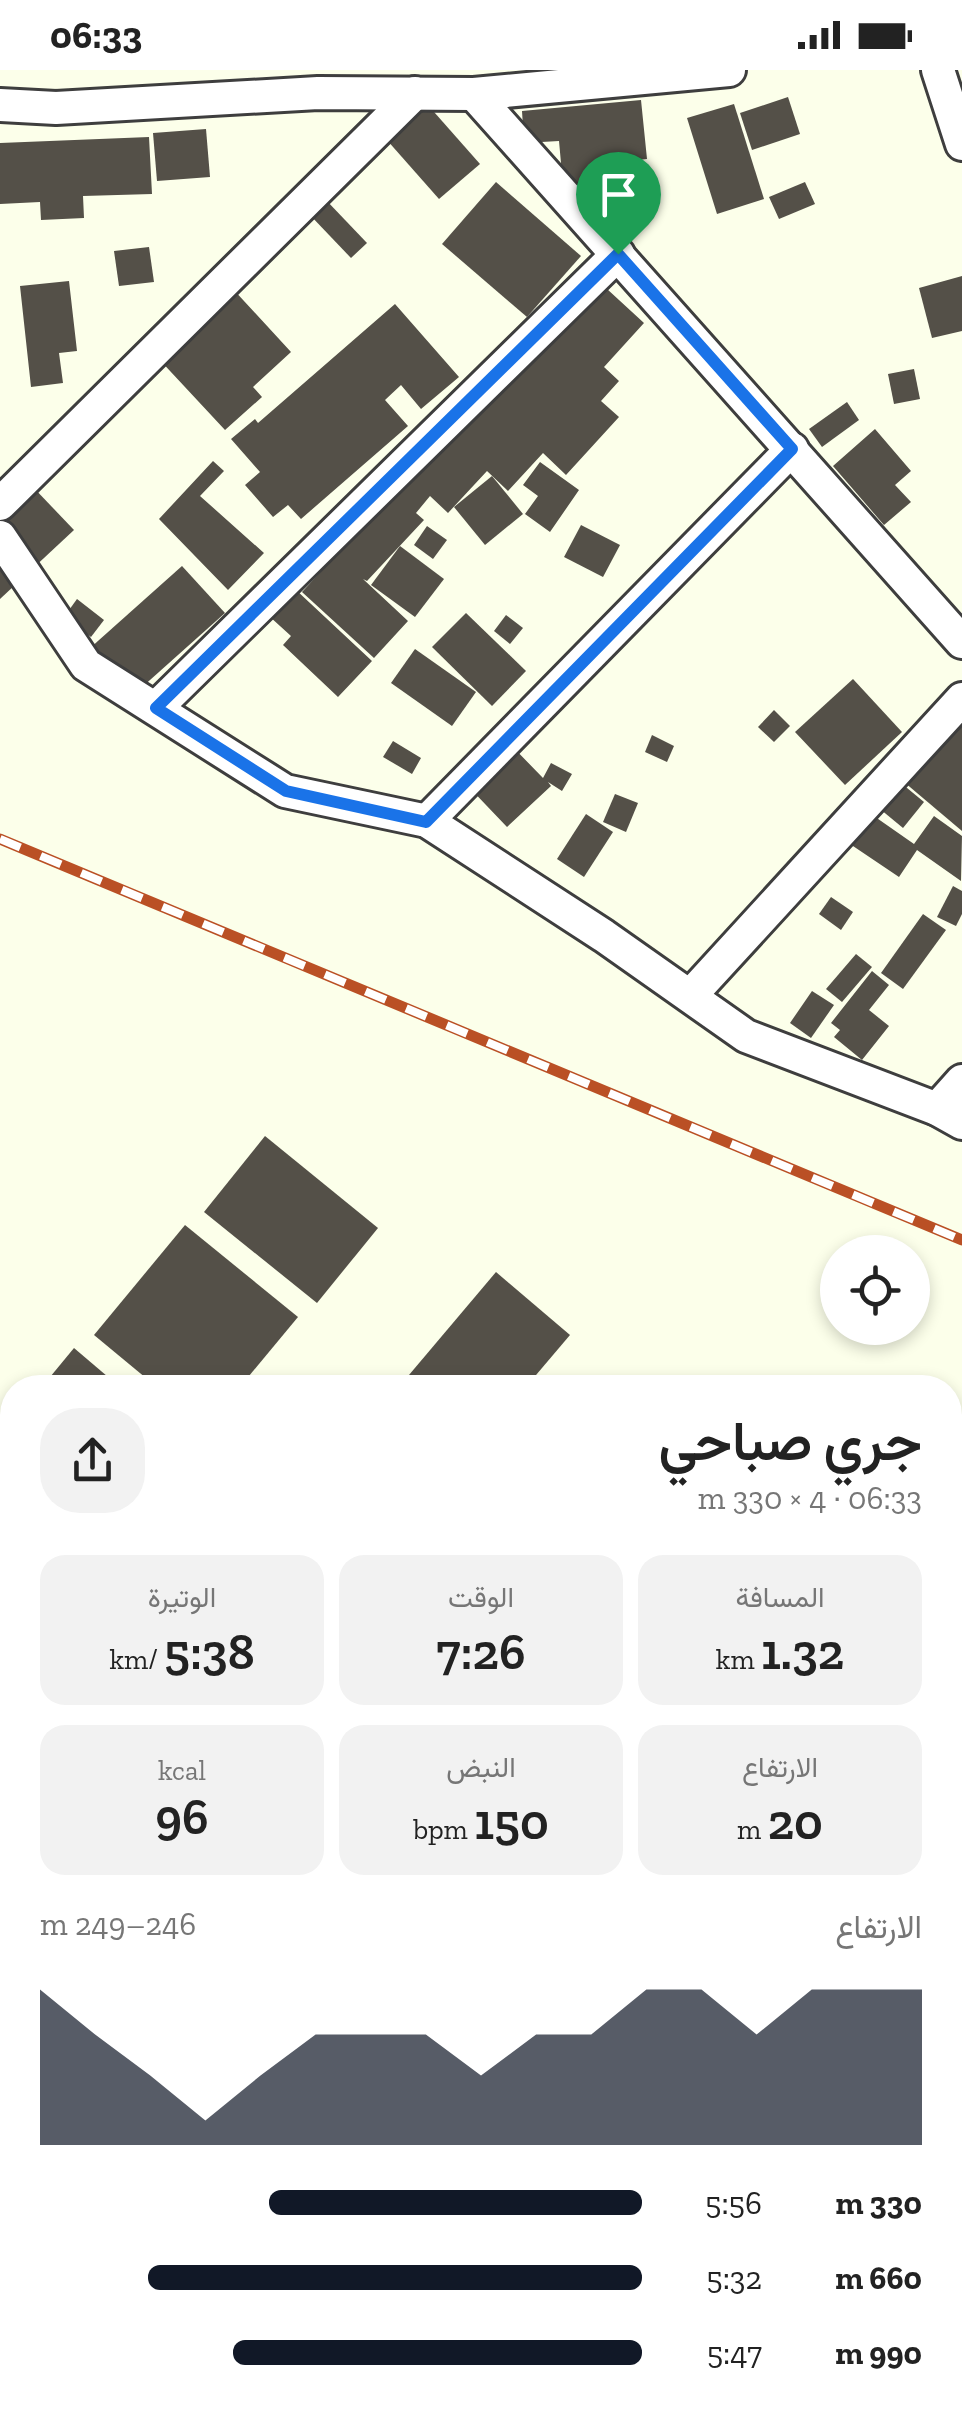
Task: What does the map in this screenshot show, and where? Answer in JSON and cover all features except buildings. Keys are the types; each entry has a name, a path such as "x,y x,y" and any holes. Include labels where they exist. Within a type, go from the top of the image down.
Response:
{"street":[{"path":"0,105 56,108 318,93 474,94 729,70"},
{"path":"938,70 962,144"},
{"path":"0,504 415,93"},
{"path":"474,94 962,642"},
{"path":"156,708 618,254"},
{"path":"426,822 792,449"},
{"path":"0,537 86,665 286,791 426,822 691,995 746,1036 950,1116 962,1080"},
{"path":"691,995 962,699"}],"railway":[{"path":"0,839 962,1240"}],"route":[{"path":"618,254 792,449 426,822 286,791 156,708 248,618 618,254"}]}
